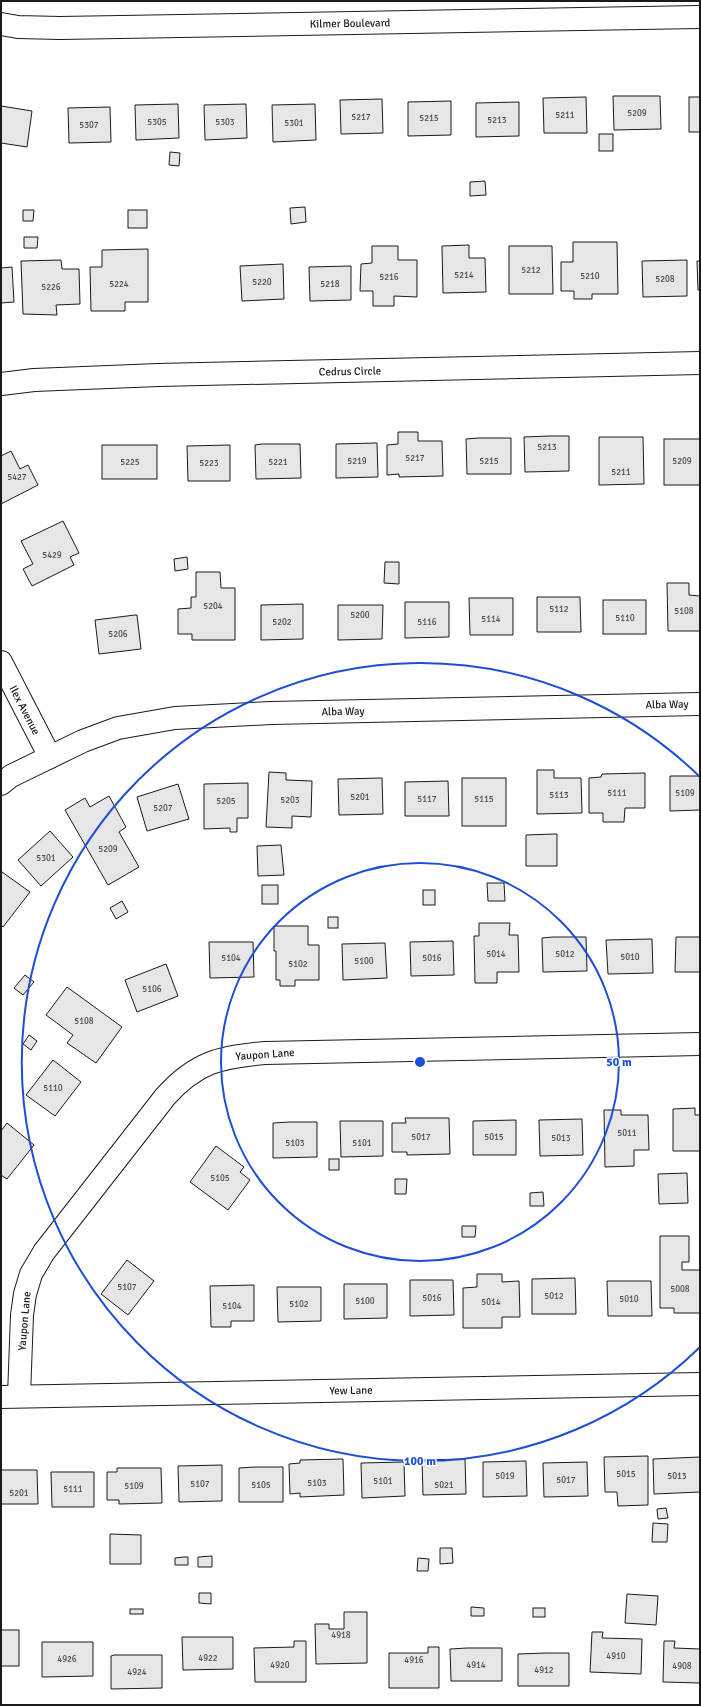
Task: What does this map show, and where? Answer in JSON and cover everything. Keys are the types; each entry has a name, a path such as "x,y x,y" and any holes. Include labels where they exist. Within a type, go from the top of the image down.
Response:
{"street":[{"name":"Kilmer Boulevard","path":"1,24 18,27 60,28 700,17"},
{"name":"Cedrus Circle","path":"1,384 34,380 158,375 700,363"},
{"name":"Ilex Avenue","path":"1,662 50,757"},
{"name":"Alba Way","path":"1,784 11,776 83,741 118,728 175,718 270,713 700,704"},
{"name":"Yaupon Lane","path":"10,1396 25,1294 31,1274 44,1252 165,1097 179,1082 195,1070 218,1060 235,1056 265,1053 700,1044"},
{"name":"Yew Lane","path":"10,1396 700,1384"}],"building":[{"path":"613,96 660,96 661,129 614,130"},
{"path":"586,97 587,133 544,133 543,98"},
{"path":"689,97 700,97 700,132 689,132"},
{"path":"382,99 383,133 341,134 340,100"},
{"path":"451,101 451,135 408,136 408,102"},
{"path":"519,102 519,136 476,137 476,103"},
{"path":"178,104 179,138 136,140 135,105"},
{"path":"246,104 247,138 205,140 204,105"},
{"path":"315,104 316,140 273,142 272,105"},
{"path":"1,106 32,111 27,147 1,143"},
{"path":"110,107 111,142 69,143 68,108"},
{"path":"599,134 613,134 613,151 599,151"},
{"path":"170,152 180,153 179,166 169,165"},
{"path":"485,181 486,195 470,196 470,182"},
{"path":"305,207 306,222 291,224 290,208"},
{"path":"23,210 34,210 33,221 23,221"},
{"path":"128,210 147,210 147,228 128,228"},
{"path":"24,237 38,237 37,248 24,248"},
{"path":"573,242 617,242 618,294 592,294 592,299 574,299 574,291 561,291 561,262 573,262"},
{"path":"469,245 469,258 485,258 486,292 443,293 442,246"},
{"path":"372,246 398,246 398,260 417,260 417,297 394,296 394,306 373,306 373,291 360,291 361,264 372,263"},
{"path":"509,246 552,246 553,294 509,294"},
{"path":"148,249 148,302 125,302 125,311 91,311 90,267 102,267 102,250"},
{"path":"61,260 62,269 79,269 80,304 56,305 57,315 23,314 21,261"},
{"path":"687,260 687,296 643,297 642,261"},
{"path":"697,261 700,261 700,290 698,290"},
{"path":"283,264 284,299 242,301 240,266"},
{"path":"351,266 351,300 310,301 309,267"},
{"path":"12,267 14,302 1,303 1,268"},
{"path":"398,432 418,432 418,441 442,441 443,476 399,477 399,474 387,475 387,445 398,444"},
{"path":"569,436 569,471 525,472 524,437"},
{"path":"599,437 643,437 644,484 599,485"},
{"path":"511,438 511,474 467,474 466,439"},
{"path":"664,439 700,439 700,485 664,485"},
{"path":"377,443 378,477 336,478 336,444"},
{"path":"300,444 301,478 256,479 255,445"},
{"path":"102,445 157,445 157,479 102,479"},
{"path":"230,445 230,481 188,481 187,446"},
{"path":"11,451 20,469 28,465 38,485 1,504 1,456"},
{"path":"63,521 79,553 70,557 74,565 32,586 23,569 33,564 21,541"},
{"path":"187,557 188,569 175,571 174,559"},
{"path":"385,562 399,562 399,584 384,583"},
{"path":"196,572 220,572 221,588 235,588 235,640 192,640 192,634 178,634 178,609 191,608 191,597 196,597"},
{"path":"667,583 689,583 689,595 700,596 700,631 668,631"},
{"path":"537,597 580,597 581,632 537,632"},
{"path":"469,598 513,598 513,635 470,635"},
{"path":"603,600 646,600 646,634 603,634"},
{"path":"405,602 449,602 449,637 405,638"},
{"path":"303,604 303,639 261,640 261,605"},
{"path":"338,605 383,605 382,639 338,640"},
{"path":"137,615 141,649 99,654 95,620"},
{"path":"537,770 554,770 554,778 581,778 582,813 537,814"},
{"path":"269,772 286,773 286,780 312,781 311,817 292,816 292,828 266,827"},
{"path":"645,773 645,808 625,808 624,822 603,822 603,813 589,813 589,778 601,777 602,774"},
{"path":"670,776 700,776 700,810 670,811"},
{"path":"382,778 383,814 339,815 338,779"},
{"path":"462,778 506,778 506,826 462,826"},
{"path":"448,781 449,816 405,816 405,782"},
{"path":"248,783 248,818 237,818 237,832 230,832 230,828 204,829 204,784"},
{"path":"178,784 189,819 147,831 137,797"},
{"path":"109,796 126,827 119,832 139,867 108,885 65,810 85,798 90,807"},
{"path":"50,831 73,857 41,886 18,860"},
{"path":"557,834 557,866 526,866 526,835"},
{"path":"281,845 284,875 258,876 257,846"},
{"path":"2,872 30,892 3,927 1,925"},
{"path":"487,883 504,883 505,901 488,901"},
{"path":"262,885 278,885 278,904 262,904"},
{"path":"423,890 435,890 435,905 423,905"},
{"path":"122,901 128,912 116,919 110,908"},
{"path":"328,917 338,917 338,928 328,928"},
{"path":"479,923 510,923 509,935 518,935 519,972 497,972 497,983 475,983 474,936 479,936"},
{"path":"274,926 308,926 308,945 319,945 319,980 295,980 295,986 280,986 280,980 276,980"},
{"path":"586,937 587,971 543,972 542,938"},
{"path":"676,937 700,937 700,972 675,972"},
{"path":"652,939 653,973 608,974 606,940"},
{"path":"453,941 454,975 411,976 410,942"},
{"path":"209,942 253,942 254,977 210,978"},
{"path":"385,943 387,978 343,980 342,944"},
{"path":"166,964 178,996 137,1012 125,980"},
{"path":"25,975 34,982 23,995 14,988"},
{"path":"67,987 122,1027 96,1063 67,1043 73,1035 46,1015"},
{"path":"29,1035 37,1041 31,1050 23,1044"},
{"path":"53,1060 81,1082 55,1116 26,1095"},
{"path":"695,1108 695,1115 700,1115 700,1151 673,1151 673,1109"},
{"path":"604,1110 621,1110 621,1115 648,1115 649,1150 634,1150 634,1166 605,1167"},
{"path":"405,1118 449,1118 450,1154 407,1155 407,1152 392,1152 392,1123 406,1123"},
{"path":"582,1119 583,1155 540,1156 539,1120"},
{"path":"516,1120 516,1155 473,1155 473,1121"},
{"path":"340,1121 383,1121 383,1156 341,1157"},
{"path":"317,1122 317,1157 273,1158 273,1123"},
{"path":"7,1123 34,1145 7,1179 1,1175 1,1131"},
{"path":"216,1146 244,1167 240,1172 250,1180 228,1210 190,1182"},
{"path":"329,1159 339,1159 339,1170 329,1170"},
{"path":"687,1173 688,1203 659,1204 658,1174"},
{"path":"395,1179 407,1179 406,1194 395,1194"},
{"path":"543,1192 544,1206 530,1206 530,1193"},
{"path":"462,1226 476,1226 475,1237 462,1237"},
{"path":"660,1236 689,1236 689,1262 682,1262 682,1270 700,1270 700,1313 674,1313 674,1308 660,1308"},
{"path":"127,1260 154,1281 128,1315 101,1294"},
{"path":"477,1274 502,1274 502,1282 519,1281 520,1317 502,1317 502,1328 463,1328 463,1288 477,1287"},
{"path":"575,1278 576,1314 532,1314 532,1279"},
{"path":"410,1280 453,1280 454,1315 410,1316"},
{"path":"607,1281 651,1281 652,1316 608,1316"},
{"path":"344,1284 387,1284 387,1318 344,1319"},
{"path":"254,1285 254,1321 231,1321 231,1327 211,1327 210,1286"},
{"path":"277,1287 321,1287 321,1321 278,1322"},
{"path":"648,1456 648,1505 618,1506 617,1492 605,1492 604,1457"},
{"path":"700,1457 700,1492 654,1494 653,1459"},
{"path":"343,1459 344,1495 300,1497 300,1493 290,1494 289,1464 300,1463 300,1460"},
{"path":"465,1459 466,1494 423,1495 422,1460"},
{"path":"526,1461 527,1496 483,1497 483,1462"},
{"path":"404,1462 405,1496 362,1498 361,1463"},
{"path":"587,1462 588,1496 544,1497 543,1463"},
{"path":"222,1465 222,1501 179,1502 178,1466"},
{"path":"283,1467 283,1502 239,1502 239,1468"},
{"path":"117,1468 161,1468 162,1503 119,1504 119,1500 107,1500 107,1472 117,1472"},
{"path":"1,1470 37,1470 38,1504 1,1504"},
{"path":"51,1472 94,1472 94,1507 52,1507"},
{"path":"666,1508 668,1518 658,1519 657,1509"},
{"path":"653,1523 668,1524 667,1542 652,1542"},
{"path":"110,1534 141,1535 141,1564 110,1564"},
{"path":"440,1548 452,1548 453,1563 440,1564"},
{"path":"212,1556 212,1567 198,1567 198,1557"},
{"path":"188,1557 188,1565 175,1565 175,1558"},
{"path":"418,1558 429,1559 428,1571 417,1571"},
{"path":"199,1593 211,1593 211,1604 199,1603"},
{"path":"627,1594 658,1596 656,1625 625,1623"},
{"path":"471,1607 484,1608 484,1616 471,1616"},
{"path":"533,1608 545,1608 545,1617 533,1617"},
{"path":"130,1609 143,1609 143,1614 130,1614"},
{"path":"344,1612 367,1612 367,1663 316,1664 315,1624 329,1624 329,1629 344,1629"},
{"path":"1,1630 19,1630 19,1666 1,1666"},
{"path":"592,1632 603,1632 602,1638 642,1639 641,1674 590,1672"},
{"path":"182,1637 233,1637 233,1669 183,1670"},
{"path":"294,1641 306,1641 306,1682 255,1682 254,1648 294,1647"},
{"path":"664,1641 675,1641 674,1648 700,1649 700,1683 663,1682"},
{"path":"42,1642 93,1642 93,1676 42,1677"},
{"path":"428,1647 439,1647 439,1688 389,1688 389,1653 428,1653"},
{"path":"502,1648 502,1681 451,1681 450,1649"},
{"path":"569,1653 569,1686 518,1686 518,1654"},
{"path":"162,1655 162,1688 111,1689 111,1656"}]}
